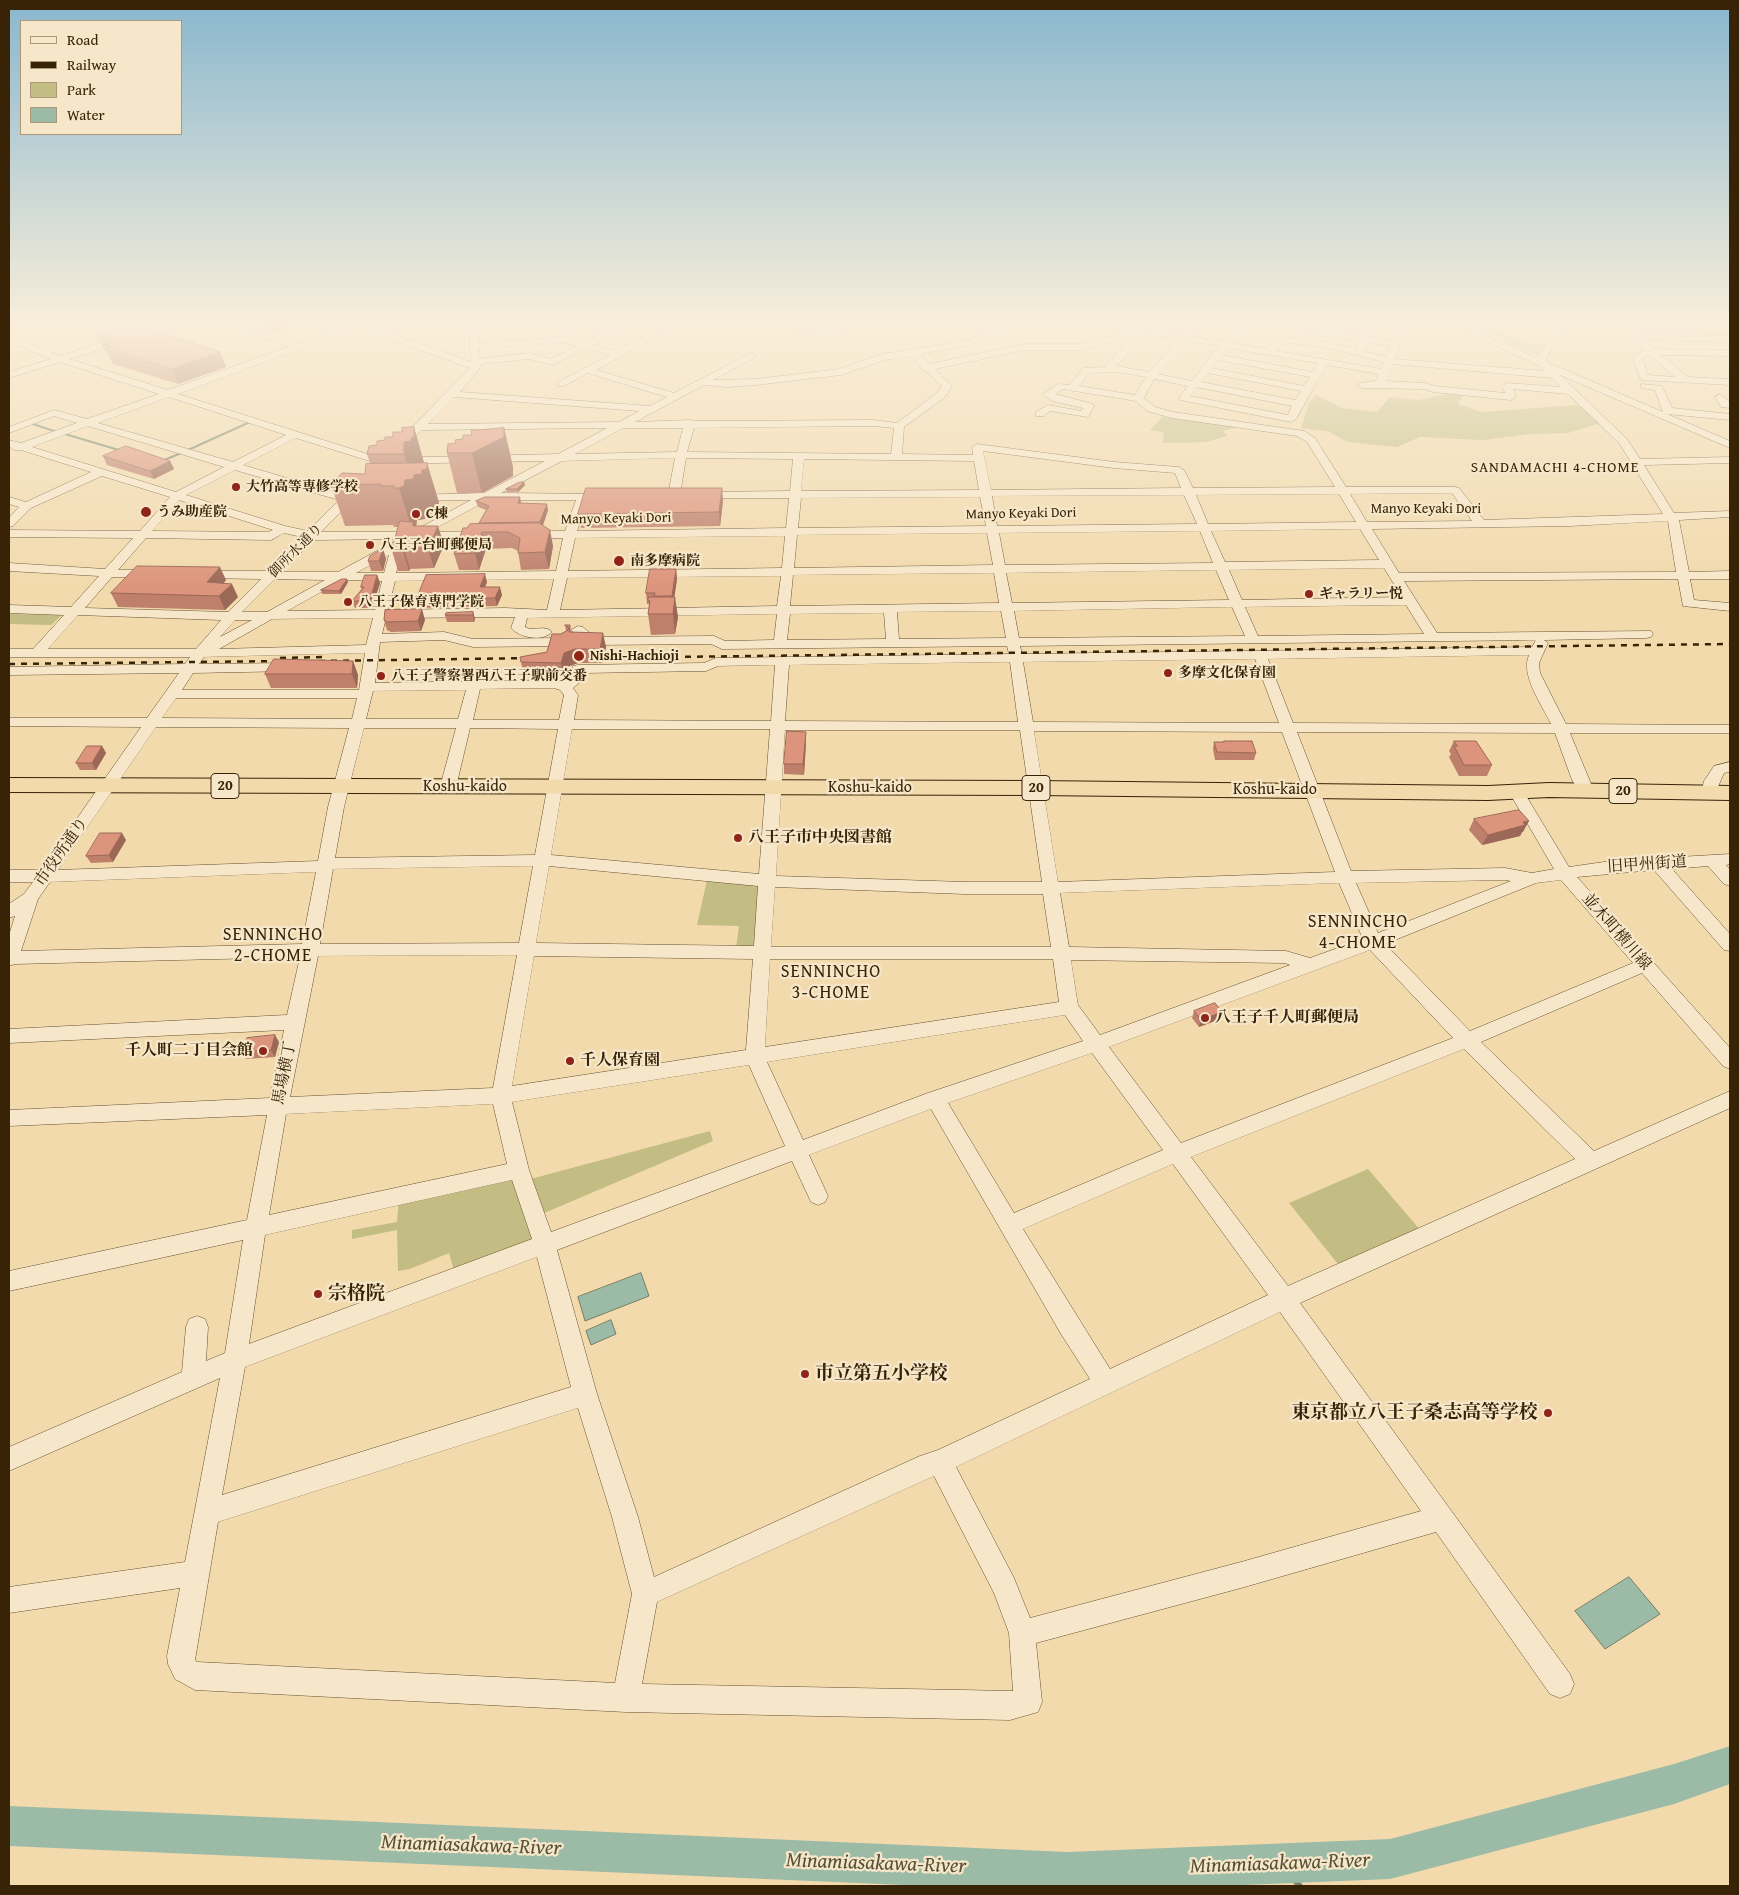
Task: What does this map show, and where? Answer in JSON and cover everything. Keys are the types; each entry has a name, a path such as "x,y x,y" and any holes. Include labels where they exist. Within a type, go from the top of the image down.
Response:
{"highway":[{"name":"Koshu-kaido","path":"9,785 772,789 1036,788 1720,793"}],"street":[{"path":"9,453 114,412"},
{"path":"229,412 385,461 681,455 979,458"},
{"path":"375,471 434,412"},
{"path":"200,653 272,615 403,539 645,412"},
{"path":"419,427 690,423 873,423 898,426 917,412"},
{"path":"1058,412 1084,415 1085,412"},
{"path":"1163,412 1289,431 1306,436 1311,440 1433,638"},
{"path":"1258,412 1291,419 1294,412"},
{"path":"1601,412 1674,521 1688,603 1730,607"},
{"path":"1663,412 1730,443"},
{"path":"1668,412 1730,417"},
{"path":"9,430 54,413 347,499 368,498"},
{"path":"690,423 669,495 1455,490 1481,524"},
{"path":"896,457 898,426"},
{"path":"37,653 178,495 296,434"},
{"path":"9,443 282,529 313,536 403,539 494,535"},
{"path":"1252,640 1178,470 1114,466 977,447 1016,658 1069,1007 1284,1299 1560,1684"},
{"path":"780,644 799,457"},
{"path":"1635,462 1730,460"},
{"path":"9,524 27,506 101,472"},
{"name":"御所水通り","path":"108,785 200,653 231,616 313,536 361,485"},
{"path":"553,614 570,535 583,496"},
{"path":"406,497 619,496"},
{"path":"9,500 27,506"},
{"path":"1725,514 1730,524"},
{"name":"Manyo Keyaki Dori","path":"514,535 1481,524 1725,514"},
{"path":"9,533 272,536 282,529"},
{"name":"馬場横丁","path":"403,539 390,577 368,657 366,691 336,807 256,1226 235,1360 180,1662 184,1670 195,1676 626,1698"},
{"path":"187,574 390,577 1386,564"},
{"path":"9,567 108,574 167,574"},
{"path":"1395,577 1730,575"},
{"path":"9,609 231,616 505,612 522,614 587,614 1409,600"},
{"path":"890,609 893,643"},
{"path":"522,614 518,628 526,632 570,632 583,627 587,614"},
{"path":"578,630 592,641 714,640 722,645 1646,634"},
{"path":"9,654 200,653 368,657 444,636 473,643 562,642"},
{"path":"1546,636 1536,651 1532,663 1533,673 1561,728 1580,780 1586,791"},
{"path":"940,1462 1005,1587 1022,1633 1028,1702 1010,1706 626,1698 645,1594 625,1516 585,1394 545,1245 519,1170 501,1096 566,725 571,695 570,683 578,669 706,667 716,662 1536,651"},
{"path":"1260,655 1345,877 1373,942 1467,1040 1591,1161"},
{"path":"782,661 772,789 768,881 760,953 754,1056 818,1196"},
{"path":"9,683 14,671 308,668"},
{"path":"554,674 523,674 517,676 570,683"},
{"path":"173,694 366,691 570,683"},
{"path":"448,787 474,686"},
{"path":"9,722 1730,729"},
{"path":"1720,793 1712,781 1719,769 1730,767"},
{"name":"市役所通り","path":"9,912 30,898 108,785"},
{"name":"並木町横川線","path":"1517,792 1564,873 1730,1061"},
{"name":"旧甲州街道","path":"1532,878 1610,867 1730,859"},
{"path":"9,876 542,860 768,881 965,888 1051,888 1345,877 1505,874 1532,878"},
{"path":"1712,860 1730,880"},
{"path":"1659,865 1730,944"},
{"path":"9,1459 235,1360 935,1099 1095,1044 1373,942 1532,878"},
{"path":"30,898 9,959 310,950 526,949 760,953 1062,953 1286,957 1309,965"},
{"path":"1010,1225 1176,1154 1467,1040 1645,965"},
{"path":"9,1118 501,1096 1069,1007"},
{"path":"9,1036 294,1022"},
{"path":"935,1099 1106,1384"},
{"path":"645,1594 929,1464 940,1462 1284,1299 1730,1099"},
{"path":"9,1281 519,1170"},
{"path":"193,1379 197,1327"},
{"path":"206,1514 585,1394"},
{"path":"1022,1633 1241,1575 1441,1518"},
{"path":"9,1600 196,1573"}],"green space":[{"path":"1306,412 1592,412 1601,423 1568,433 1530,434 1483,440 1420,437 1397,447 1348,442 1327,431 1301,428"},
{"path":"1162,417 1232,426 1235,428 1223,431 1227,436 1206,442 1163,443 1164,433 1150,430"},
{"path":"9,614 62,615 51,625 9,624"},
{"path":"707,880 763,885 757,942 748,949 736,948 739,926 697,925"},
{"path":"710,1131 713,1141 535,1217 542,1238 454,1271 449,1253 410,1269 398,1271 397,1230 352,1239 352,1230 397,1222 399,1196 519,1170 523,1181"},
{"path":"1368,1169 1422,1232 1342,1269 1289,1203"}],"water":[{"path":"641,1273 649,1296 585,1321 578,1297"},
{"path":"611,1320 616,1334 591,1345 586,1331"},
{"path":"1629,1577 1660,1614 1605,1649 1575,1611"}],"building":[{"path":"414,427 414,437 411,438 411,441 404,442 404,454 367,454 369,446 377,445 377,441 385,440 385,437 393,437 393,432 402,432 402,428"},
{"path":"504,428 504,437 472,453 447,453 448,444 456,443 455,440 463,439 463,435 472,435 471,431"},
{"path":"126,446 170,461 150,471 103,456"},
{"path":"427,463 427,469 422,470 422,474 414,475 414,479 405,480 404,486 399,488 381,486 381,484 331,485 342,473 365,474 366,464"},
{"path":"524,482 517,489 506,489"},
{"path":"586,488 722,488 719,512 578,514"},
{"path":"485,497 520,497 518,503 547,504 540,522 479,523 489,506 476,501"},
{"path":"400,521 413,522 413,526 438,526 428,548 392,551"},
{"path":"539,523 550,530 545,552 518,553 520,538 508,532 482,532 475,553 454,554 463,528 467,528 470,524"},
{"path":"383,549 379,561 368,561 370,556"},
{"path":"137,566 220,567 207,582 232,584 219,596 111,593"},
{"path":"650,569 676,569 672,596 654,596 655,593 646,593"},
{"path":"485,574 480,587 500,587 495,598 416,600 426,575"},
{"path":"365,575 377,575 370,601 352,601 364,587 361,587"},
{"path":"342,579 347,579 339,591 321,590"},
{"path":"649,597 675,597 673,614 648,614"},
{"path":"422,609 418,621 387,622 384,620 385,610"},
{"path":"473,612 473,615 445,615 446,613"},
{"path":"565,625 570,625 569,632 603,633 600,649 575,649 564,653 561,663 521,662 520,657 547,652 552,634 561,634 568,630 569,628"},
{"path":"274,659 353,661 352,674 265,674"},
{"path":"787,731 806,732 803,764 784,764"},
{"path":"1252,741 1256,753 1217,752 1214,742"},
{"path":"1454,741 1476,741 1492,765 1464,765 1454,746 1457,746"},
{"path":"87,746 102,746 92,763 76,763"},
{"path":"1519,810 1529,821 1523,822 1525,825 1488,835 1474,819"},
{"path":"100,833 122,833 109,855 86,856"},
{"path":"1215,1003 1222,1012 1201,1020 1194,1011"},
{"path":"275,1035 271,1050 241,1052 247,1038"}],"waterway":[{"path":"188,450 250,422"},
{"path":"33,424 57,432"},
{"path":"65,434 122,451"},
{"path":"162,461 181,453"},
{"name":"Minamiasakawa-River","path":"9,1826 1068,1872 1390,1859 1674,1784 1730,1765"},
{"path":"1278,1864 1300,1886"}],"railway":[{"path":"589,658 1730,644"},
{"path":"280,658 325,657"},
{"path":"319,661 534,658"},
{"path":"9,664 286,661"}],"place":[{"name":"大竹高等専修学校","path":"236,487"},
{"name":"うみ助産院","path":"146,512"},
{"name":"C棟","path":"416,514"},
{"name":"八王子台町郵便局","path":"370,545"},
{"name":"南多摩病院","path":"619,561"},
{"name":"ギャラリー悦","path":"1309,594"},
{"name":"八王子保育専門学院","path":"348,602"},
{"name":"Nishi-Hachioji","path":"579,656"},
{"name":"多摩文化保育園","path":"1168,673"},
{"name":"八王子警察署西八王子駅前交番","path":"381,676"},
{"name":"八王子市中央図書館","path":"738,838"},
{"name":"八王子千人町郵便局","path":"1205,1018"},
{"name":"千人町二丁目会館","path":"263,1051"},
{"name":"千人保育園","path":"570,1061"},
{"name":"宗格院","path":"318,1294"},
{"name":"市立第五小学校","path":"805,1374"},
{"name":"東京都立八王子桑志高等学校","path":"1548,1413"}],"district":[{"name":"SANDAMACHI 4-CHOME","path":"1555,468"},
{"name":"SENNINCHO 4-CHOME","path":"1358,932"},
{"name":"SENNINCHO 2-CHOME","path":"273,945"},
{"name":"SENNINCHO 3-CHOME","path":"831,982"}]}
